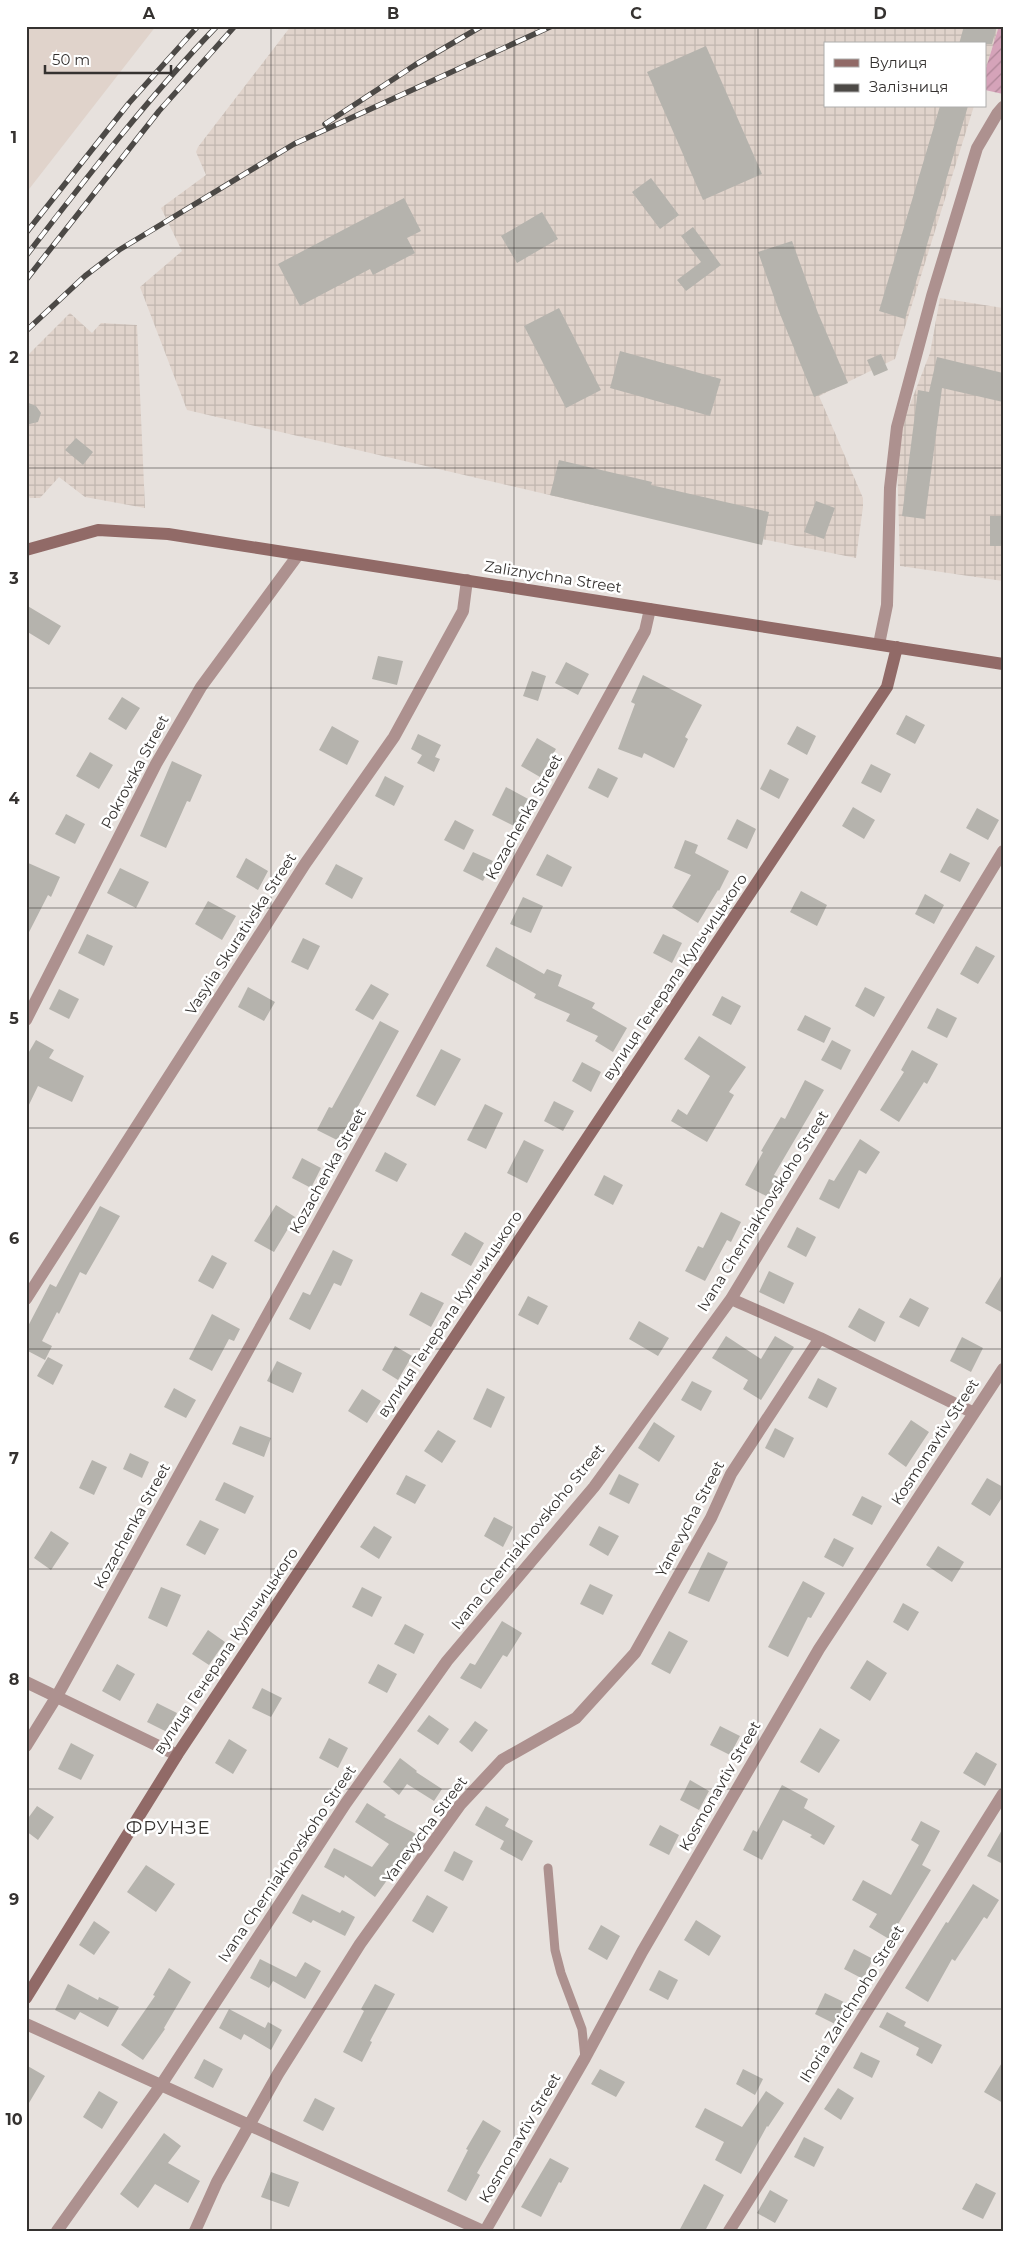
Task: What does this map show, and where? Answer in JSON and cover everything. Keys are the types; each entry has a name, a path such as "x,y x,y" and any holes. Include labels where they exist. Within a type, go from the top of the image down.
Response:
{"street":[{"path":"879,644 887,605 890,488 897,427 932,296 977,148 1003,107"},
{"name":"Zaliznychna Street","path":"26,550 98,530 168,534 1003,664"},
{"name":"Pokrovska Street","path":"26,1020 156,764 196,696 298,555"},
{"name":"Vasylia Skurativska Street","path":"26,1299 305,864 394,737 463,611 467,580"},
{"name":"Kozachenka Street","path":"26,1746 57,1696 645,631 650,609"},
{"name":"вулиця Генерала Кульчицького","path":"26,1998 177,1755 888,687 897,647"},
{"name":"Ivana Cherniakhovskoho Street","path":"56,2231 161,2085 346,1803 446,1662 594,1487 731,1299 1003,851"},
{"path":"731,1299 820,1338 974,1413"},
{"name":"Yanevycha Street","path":"195,2231 217,2182 278,2074 360,1944 460,1805 502,1760 576,1718 635,1654 711,1518 731,1474 820,1338"},
{"name":"Kosmonavtiv Street","path":"484,2231 585,2058 642,1952 819,1649 1003,1369"},
{"path":"26,1682 177,1755"},
{"name":"Ihoria Zarichnoho Street","path":"729,2231 1003,1794"},
{"path":"26,2024 484,2231"}],"lane":[{"path":"548,1868 555,1950 561,1973 582,2029 585,2058"}],"shaded area":[{"path":"26,26 156,26 26,193"},
{"path":"291,26 999,26 986,68 986,42 824,42 824,108 973,108 895,359 819,396 863,498 856,558 588,504 187,410 140,287 182,251 161,208 206,175 196,152"},
{"path":"999,26 1003,26 1003,94 986,90 986,68"},
{"path":"940,298 1003,308 1003,581 900,566 897,456 900,430 930,353"},
{"path":"70,313 92,333 101,323 137,325 145,508 85,497 59,477 40,498 30,498 26,495 26,357"}],"building":[{"path":"964,26 997,26 992,44 986,44 986,42 960,42"},
{"path":"706,46 762,174 703,200 647,72"},
{"path":"939,108 967,108 905,319 879,311"},
{"path":"651,178 679,215 660,229 632,192"},
{"path":"404,198 421,231 407,238 415,253 373,275 370,269 300,306 278,264"},
{"path":"542,212 558,239 517,263 501,236"},
{"path":"693,227 721,265 686,291 677,280 701,262 681,236"},
{"path":"792,241 818,313 848,383 814,397 780,314 758,252"},
{"path":"559,308 601,390 566,408 524,326"},
{"path":"620,351 721,379 710,416 610,388"},
{"path":"881,354 888,370 874,376 867,360"},
{"path":"937,357 1003,373 1003,402 942,388 925,519 902,516 918,390 929,392"},
{"path":"26,402 36,406 41,413 38,422 26,425"},
{"path":"76,438 93,452 83,465 65,450"},
{"path":"559,460 652,482 651,485 769,512 762,545 550,495"},
{"path":"816,501 835,508 824,539 804,532"},
{"path":"990,516 1003,516 1003,546 990,546"},
{"path":"26,605 61,626 49,645 26,631"},
{"path":"378,656 403,661 397,685 372,679"},
{"path":"566,662 589,674 578,695 555,683"},
{"path":"532,671 546,676 538,701 523,696"},
{"path":"643,675 702,705 685,737 688,739 674,768 644,753 642,758 618,749 635,704 631,702"},
{"path":"122,697 140,708 126,730 108,719"},
{"path":"906,715 925,725 915,744 896,734"},
{"path":"332,726 359,741 347,765 319,750"},
{"path":"797,726 816,736 807,755 787,744"},
{"path":"418,734 441,745 435,757 440,759 434,772 417,763 422,755 411,749"},
{"path":"537,738 556,749 540,777 521,766"},
{"path":"90,752 113,765 99,789 76,776"},
{"path":"172,761 202,775 190,802 187,801 166,848 140,836"},
{"path":"871,764 891,774 881,793 861,783"},
{"path":"598,768 618,778 608,798 588,788"},
{"path":"770,769 789,779 779,799 760,789"},
{"path":"385,776 404,786 394,806 375,796"},
{"path":"506,787 530,800 516,827 492,815"},
{"path":"853,807 875,820 864,839 842,826"},
{"path":"977,808 999,820 988,840 966,828"},
{"path":"66,814 85,824 75,844 55,834"},
{"path":"737,819 756,829 747,849 727,839"},
{"path":"455,820 474,830 464,850 444,840"},
{"path":"685,840 698,845 695,853 729,871 719,891 698,923 672,907 691,875 674,868"},
{"path":"473,852 493,861 483,881 463,871"},
{"path":"950,853 970,863 960,882 940,872"},
{"path":"547,854 572,867 562,887 536,875"},
{"path":"246,858 268,871 258,890 236,877"},
{"path":"26,862 60,877 51,897 48,895 26,938"},
{"path":"336,864 363,878 352,899 325,884"},
{"path":"120,868 149,882 136,908 107,893"},
{"path":"801,891 827,905 817,926 790,912"},
{"path":"925,894 944,905 934,924 915,914"},
{"path":"523,897 543,906 531,933 510,924"},
{"path":"208,901 236,916 222,940 195,924"},
{"path":"87,934 113,946 104,966 78,953"},
{"path":"663,934 682,943 672,963 653,953"},
{"path":"303,938 320,946 308,970 291,962"},
{"path":"976,946 995,956 978,984 960,974"},
{"path":"496,947 544,974 547,969 562,975 558,986 595,1003 592,1008 627,1028 613,1052 595,1041 598,1036 566,1021 570,1014 534,998 536,994 486,966"},
{"path":"371,984 389,994 373,1020 355,1010"},
{"path":"248,987 275,1002 264,1021 238,1007"},
{"path":"865,987 885,997 874,1017 855,1006"},
{"path":"59,989 79,999 69,1019 49,1009"},
{"path":"722,996 741,1006 731,1025 712,1015"},
{"path":"937,1008 957,1018 947,1038 927,1028"},
{"path":"805,1015 831,1028 824,1043 797,1030"},
{"path":"380,1021 399,1031 339,1141 317,1130 329,1107 332,1108"},
{"path":"699,1036 746,1067 729,1092 734,1095 707,1142 671,1121 678,1109 687,1115 710,1076 684,1059"},
{"path":"36,1040 54,1050 49,1058 84,1076 72,1102 38,1086 26,1111 26,1057"},
{"path":"832,1040 851,1050 841,1070 821,1060"},
{"path":"441,1049 461,1059 435,1106 416,1096"},
{"path":"912,1050 938,1064 927,1084 924,1082 899,1122 880,1110 904,1072 901,1070"},
{"path":"582,1062 601,1072 591,1092 572,1081"},
{"path":"805,1080 824,1090 774,1175 778,1177 768,1197 745,1185 763,1152 761,1151 781,1117 785,1119"},
{"path":"554,1101 574,1111 563,1131 544,1121"},
{"path":"485,1104 503,1113 486,1149 467,1140"},
{"path":"860,1139 880,1152 866,1174 859,1170 839,1209 819,1199 829,1179 834,1181"},
{"path":"524,1140 544,1150 527,1183 507,1173"},
{"path":"385,1152 407,1164 397,1182 375,1171"},
{"path":"302,1158 321,1168 311,1188 292,1178"},
{"path":"604,1175 623,1185 613,1205 594,1195"},
{"path":"276,1205 295,1217 274,1252 254,1241"},
{"path":"100,1206 120,1216 86,1275 80,1272 59,1314 57,1312 42,1341 52,1346 45,1360 26,1350 26,1330 50,1284 56,1287"},
{"path":"721,1212 741,1222 731,1242 727,1240 705,1281 685,1271 698,1246 703,1248"},
{"path":"797,1227 816,1237 806,1257 787,1247"},
{"path":"465,1232 484,1243 471,1266 451,1255"},
{"path":"333,1250 353,1260 341,1286 334,1283 310,1330 289,1319 303,1292 310,1295"},
{"path":"212,1255 227,1263 213,1289 198,1281"},
{"path":"769,1271 794,1283 784,1304 759,1292"},
{"path":"1003,1273 1003,1313 985,1303"},
{"path":"421,1292 444,1303 431,1327 409,1315"},
{"path":"528,1296 548,1306 538,1325 518,1315"},
{"path":"910,1298 929,1308 919,1327 899,1317"},
{"path":"859,1308 885,1322 875,1342 848,1327"},
{"path":"212,1314 240,1329 234,1341 229,1339 212,1371 189,1359"},
{"path":"639,1321 669,1338 658,1356 629,1339"},
{"path":"726,1336 761,1359 775,1336 794,1347 761,1400 743,1389 748,1380 712,1358"},
{"path":"962,1337 983,1348 971,1372 950,1361"},
{"path":"395,1346 412,1356 398,1380 382,1370"},
{"path":"48,1357 63,1365 53,1385 37,1376"},
{"path":"277,1361 302,1373 293,1393 267,1381"},
{"path":"818,1378 837,1388 827,1408 808,1398"},
{"path":"692,1381 712,1391 701,1411 681,1400"},
{"path":"174,1388 196,1400 186,1418 164,1407"},
{"path":"487,1388 505,1397 491,1428 473,1419"},
{"path":"362,1389 381,1401 367,1423 348,1411"},
{"path":"911,1420 929,1432 906,1467 888,1454"},
{"path":"654,1422 675,1436 659,1462 638,1448"},
{"path":"240,1426 271,1438 264,1457 232,1444"},
{"path":"775,1428 794,1438 784,1458 765,1448"},
{"path":"438,1430 456,1441 442,1463 424,1451"},
{"path":"130,1453 149,1462 142,1478 123,1469"},
{"path":"92,1460 107,1467 94,1495 79,1488"},
{"path":"619,1474 639,1484 629,1504 609,1494"},
{"path":"406,1475 426,1485 415,1504 396,1494"},
{"path":"987,1478 1003,1487 1003,1496 990,1516 971,1504"},
{"path":"224,1482 254,1496 245,1514 215,1500"},
{"path":"862,1496 882,1506 872,1525 852,1515"},
{"path":"494,1517 513,1527 503,1547 484,1536"},
{"path":"200,1520 219,1529 205,1555 186,1545"},
{"path":"374,1526 392,1537 379,1559 360,1547"},
{"path":"599,1526 619,1536 608,1556 589,1545"},
{"path":"51,1531 69,1543 51,1570 34,1558"},
{"path":"834,1538 854,1548 843,1567 824,1557"},
{"path":"938,1546 964,1562 952,1582 926,1565"},
{"path":"708,1552 728,1562 709,1602 688,1593"},
{"path":"803,1581 825,1593 811,1618 808,1617 788,1657 768,1647"},
{"path":"590,1584 613,1595 603,1615 580,1604"},
{"path":"161,1587 181,1595 167,1627 148,1618"},
{"path":"362,1587 382,1597 372,1617 352,1607"},
{"path":"903,1603 919,1612 908,1631 893,1622"},
{"path":"502,1621 522,1633 507,1657 503,1655 481,1689 460,1678 470,1663 475,1665"},
{"path":"405,1624 424,1634 414,1654 394,1644"},
{"path":"208,1630 225,1642 209,1665 192,1654"},
{"path":"669,1631 688,1641 670,1674 651,1664"},
{"path":"867,1660 887,1673 870,1701 850,1688"},
{"path":"117,1664 135,1674 120,1701 102,1691"},
{"path":"378,1664 397,1674 387,1693 368,1683"},
{"path":"262,1688 282,1698 271,1717 252,1708"},
{"path":"157,1703 177,1713 167,1732 147,1722"},
{"path":"429,1715 449,1729 438,1745 417,1731"},
{"path":"475,1721 488,1730 472,1752 459,1742"},
{"path":"720,1726 740,1736 730,1755 710,1745"},
{"path":"820,1728 840,1740 819,1773 800,1762"},
{"path":"329,1738 348,1748 338,1768 319,1758"},
{"path":"229,1739 247,1750 233,1774 215,1763"},
{"path":"71,1743 94,1755 81,1780 58,1769"},
{"path":"976,1752 997,1764 985,1786 963,1773"},
{"path":"400,1758 416,1772 442,1789 434,1801 407,1784 399,1795 383,1782"},
{"path":"690,1780 709,1791 699,1810 680,1800"},
{"path":"782,1785 808,1799 804,1808 835,1826 824,1845 810,1837 812,1835 783,1820 762,1860 743,1850 753,1830 757,1832"},
{"path":"367,1803 386,1815 384,1817 416,1834 405,1855 375,1897 345,1875 344,1878 324,1867 334,1848 372,1867 389,1844 355,1822"},
{"path":"37,1806 54,1817 38,1840 26,1831 26,1821"},
{"path":"486,1806 509,1819 505,1826 533,1841 522,1861 500,1849 504,1841 475,1825"},
{"path":"921,1821 940,1831 922,1865 931,1870 889,1939 869,1927 877,1914 852,1900 863,1880 891,1895 919,1845 911,1840"},
{"path":"660,1825 679,1835 669,1855 649,1845"},
{"path":"1003,1828 1003,1864 987,1856"},
{"path":"454,1851 473,1861 463,1881 444,1871"},
{"path":"146,1865 175,1884 156,1912 127,1892"},
{"path":"973,1884 999,1900 987,1919 984,1917 955,1961 952,1959 928,2002 905,1988 946,1922 948,1923"},
{"path":"302,1894 340,1913 342,1910 355,1917 345,1936 313,1920 311,1923 292,1913"},
{"path":"427,1895 448,1907 433,1933 412,1921"},
{"path":"696,1920 721,1936 709,1956 684,1940"},
{"path":"94,1921 110,1932 94,1955 79,1945"},
{"path":"601,1925 620,1936 607,1960 588,1949"},
{"path":"854,1949 873,1959 863,1979 844,1969"},
{"path":"260,1959 296,1977 305,1962 321,1971 305,1999 273,1981 269,1988 250,1978"},
{"path":"169,1968 191,1982 165,2029 143,2060 121,2045 155,1996 153,1995"},
{"path":"659,1970 678,1980 668,2000 649,1990"},
{"path":"68,1984 98,2000 99,1997 119,2007 108,2027 80,2012 75,2020 55,2010"},
{"path":"375,1984 395,1994 370,2041 372,2042 362,2062 343,2052 364,2011 361,2009"},
{"path":"825,1993 848,2004 837,2025 815,2014"},
{"path":"229,2009 265,2028 268,2022 282,2030 271,2050 244,2034 241,2040 219,2028"},
{"path":"887,2012 906,2022 904,2026 942,2045 932,2064 916,2055 919,2048 879,2027"},
{"path":"861,2052 880,2061 872,2078 853,2068"},
{"path":"204,2059 223,2069 213,2088 194,2078"},
{"path":"1003,2061 1003,2103 984,2092"},
{"path":"26,2065 45,2076 26,2108"},
{"path":"600,2069 625,2082 616,2097 591,2084"},
{"path":"743,2069 763,2079 755,2095 736,2084"},
{"path":"838,2088 854,2098 841,2120 824,2109"},
{"path":"99,2091 118,2102 102,2129 83,2117"},
{"path":"766,2091 784,2103 767,2126 741,2174 715,2160 724,2142 695,2127 705,2108 742,2127"},
{"path":"315,2098 335,2108 323,2131 303,2121"},
{"path":"483,2120 501,2131 477,2173 480,2175 466,2201 447,2191 468,2150 466,2149"},
{"path":"164,2133 181,2146 168,2163 200,2181 188,2203 155,2184 138,2208 120,2194"},
{"path":"804,2137 824,2147 814,2167 794,2157"},
{"path":"550,2158 569,2168 561,2183 559,2182 541,2217 521,2207"},
{"path":"271,2172 299,2182 289,2207 261,2197"},
{"path":"976,2183 996,2193 983,2219 962,2209"},
{"path":"704,2184 724,2195 705,2231 679,2231"},
{"path":"770,2190 788,2200 775,2223 757,2213"}],"railway":[{"path":"26,233 129,103 198,26"},
{"path":"26,256 142,110 217,26"},
{"path":"26,280 159,111 235,26"},
{"path":"325,124 415,65 482,26"},
{"path":"26,331 85,276 119,250 294,144 552,26"}],"district":[{"name":"ФРУНЗЕ","path":"168,1828"}]}
